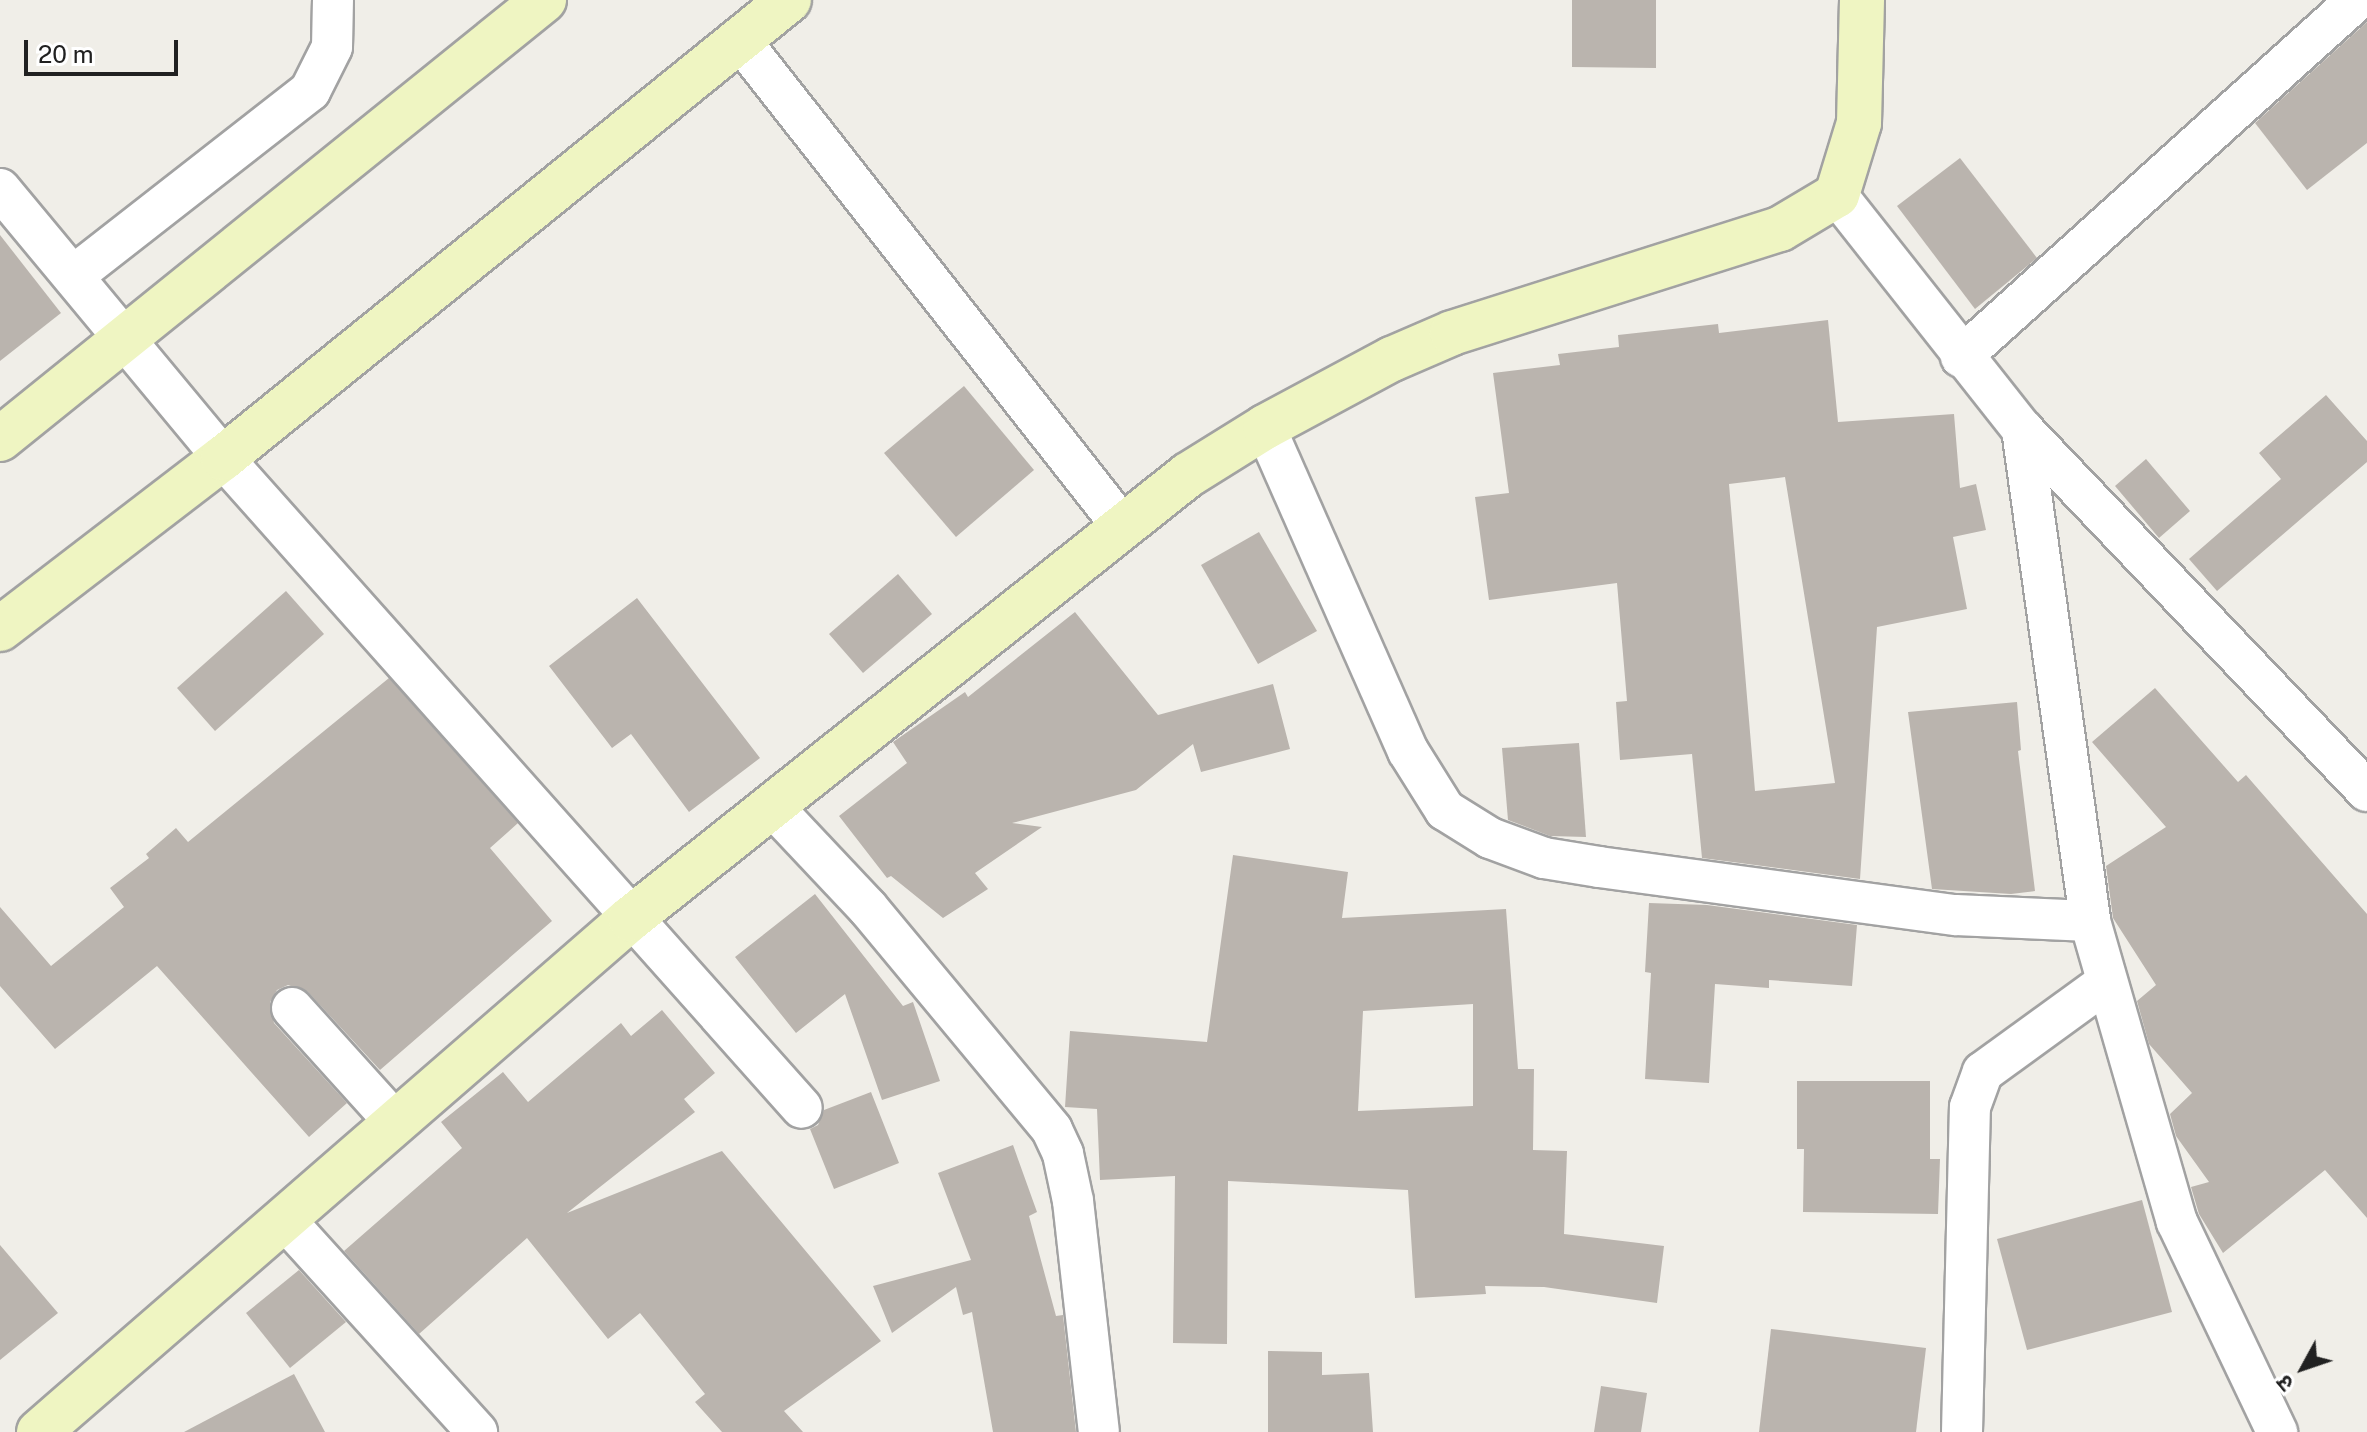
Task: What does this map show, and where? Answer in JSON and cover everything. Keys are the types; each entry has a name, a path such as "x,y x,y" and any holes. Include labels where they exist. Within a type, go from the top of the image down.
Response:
{"street":[{"path":"73,276 310,91 332,47 333,0"},
{"path":"0,439 544,0"},
{"path":"0,629 223,458 789,0"},
{"path":"39,1432 630,919 1188,475 1265,427 1392,359 1452,333 1780,229 1837,195 1859,123 1862,0"},
{"path":"1961,357 2357,0"},
{"path":"740,40 1123,527"},
{"path":"0,189 223,458 630,919 802,1108"},
{"path":"1837,195 1961,357 2022,429 2367,791"},
{"path":"1265,427 1408,751 1445,810 1490,838 1544,858 1599,867 1956,915 2090,921"},
{"path":"2022,429 2090,921 2177,1222 2277,1432"},
{"path":"771,805 868,908 1052,1130 1063,1154 1073,1201 1099,1432"},
{"path":"1962,1432 1970,1107 1983,1072 2107,982"},
{"path":"292,1008 396,1123"},
{"path":"285,1220 477,1432"}],"building":[{"path":"1572,0 1656,0 1656,68 1572,67"},
{"path":"2367,22 2367,143 2307,190 2255,123"},
{"path":"1960,158 2037,258 1975,309 1897,206"},
{"path":"0,235 61,313 0,361"},
{"path":"1828,320 1838,422 1954,414 1960,488 1976,484 1986,530 1953,537 1967,609 1877,627 1860,879 1702,858 1692,754 1620,760 1616,702 1627,701 1617,583 1489,600 1475,497 1509,493 1493,373 1560,365 1558,354 1619,347 1618,335 1718,324 1719,333","holes":["1785,477 1835,783 1755,791 1729,484"]},
{"path":"964,386 1034,470 956,537 884,453"},
{"path":"2326,395 2367,441 2367,462 2217,591 2189,559 2281,479 2259,453"},
{"path":"2146,459 2190,511 2159,538 2115,486"},
{"path":"1259,532 1317,631 1258,664 1201,565"},
{"path":"898,574 932,614 863,673 829,634"},
{"path":"286,591 324,634 215,731 177,688"},
{"path":"637,598 760,758 689,812 631,734 612,748 549,666"},
{"path":"1075,612 1158,715 1273,684 1290,749 1201,772 1193,744 1136,790 1012,823 1042,827 975,873 988,889 943,918 891,876 887,878 839,816 907,763 893,742 965,692 968,697"},
{"path":"389,678 518,823 490,848 552,921 380,1070 308,992 288,985 277,990 270,1002 274,1023 347,1103 309,1137 157,966 55,1049 0,986 0,907 51,966 124,907 110,888 149,858 146,854 176,828 188,842"},
{"path":"2155,688 2238,782 2246,775 2367,914 2367,1218 2325,1170 2223,1253 2199,1214 2191,1187 2209,1182 2176,1136 2170,1114 2192,1093 2149,1044 2137,1001 2156,985 2113,918 2106,866 2166,827 2092,742"},
{"path":"2017,702 2021,750 2018,751 2035,891 2011,894 1932,889 1908,712"},
{"path":"1579,743 1586,837 1550,836 1508,820 1502,748"},
{"path":"1233,855 1348,872 1342,918 1506,909 1518,1069 1534,1069 1533,1150 1567,1151 1564,1234 1664,1246 1657,1303 1544,1287 1485,1286 1486,1294 1415,1298 1408,1190 1228,1181 1227,1344 1173,1343 1175,1176 1100,1180 1097,1109 1065,1107 1070,1031 1207,1042","holes":["1473,1004 1473,1106 1358,1111 1363,1011"]},
{"path":"815,894 903,1006 913,1002 940,1081 882,1100 845,994 796,1033 735,957"},
{"path":"1649,903 1707,905 1857,925 1852,986 1769,980 1769,988 1715,984 1709,1083 1645,1079 1651,973 1645,972"},
{"path":"662,1010 715,1073 684,1099 695,1112 567,1213 722,1151 881,1341 784,1411 803,1432 722,1432 695,1402 705,1394 640,1313 608,1339 527,1238 419,1334 344,1251 462,1148 441,1122 503,1072 528,1102 621,1023 631,1036"},
{"path":"1797,1081 1930,1081 1930,1159 1940,1159 1938,1214 1803,1212 1804,1149 1797,1149"},
{"path":"871,1092 899,1163 834,1189 810,1129 818,1125 824,1110"},
{"path":"1013,1145 1037,1212 1029,1216 1056,1316 1063,1315 1076,1432 993,1432 972,1312 963,1315 956,1287 892,1333 873,1286 971,1260 938,1173"},
{"path":"2142,1200 2172,1312 2027,1350 1997,1239"},
{"path":"0,1245 58,1313 0,1360"},
{"path":"299,1270 346,1322 290,1368 246,1313"},
{"path":"1771,1329 1926,1348 1916,1432 1759,1432"},
{"path":"1268,1351 1322,1352 1322,1375 1369,1373 1373,1432 1268,1432"},
{"path":"294,1374 325,1432 184,1432"},
{"path":"1601,1386 1647,1393 1641,1432 1594,1432"}]}
